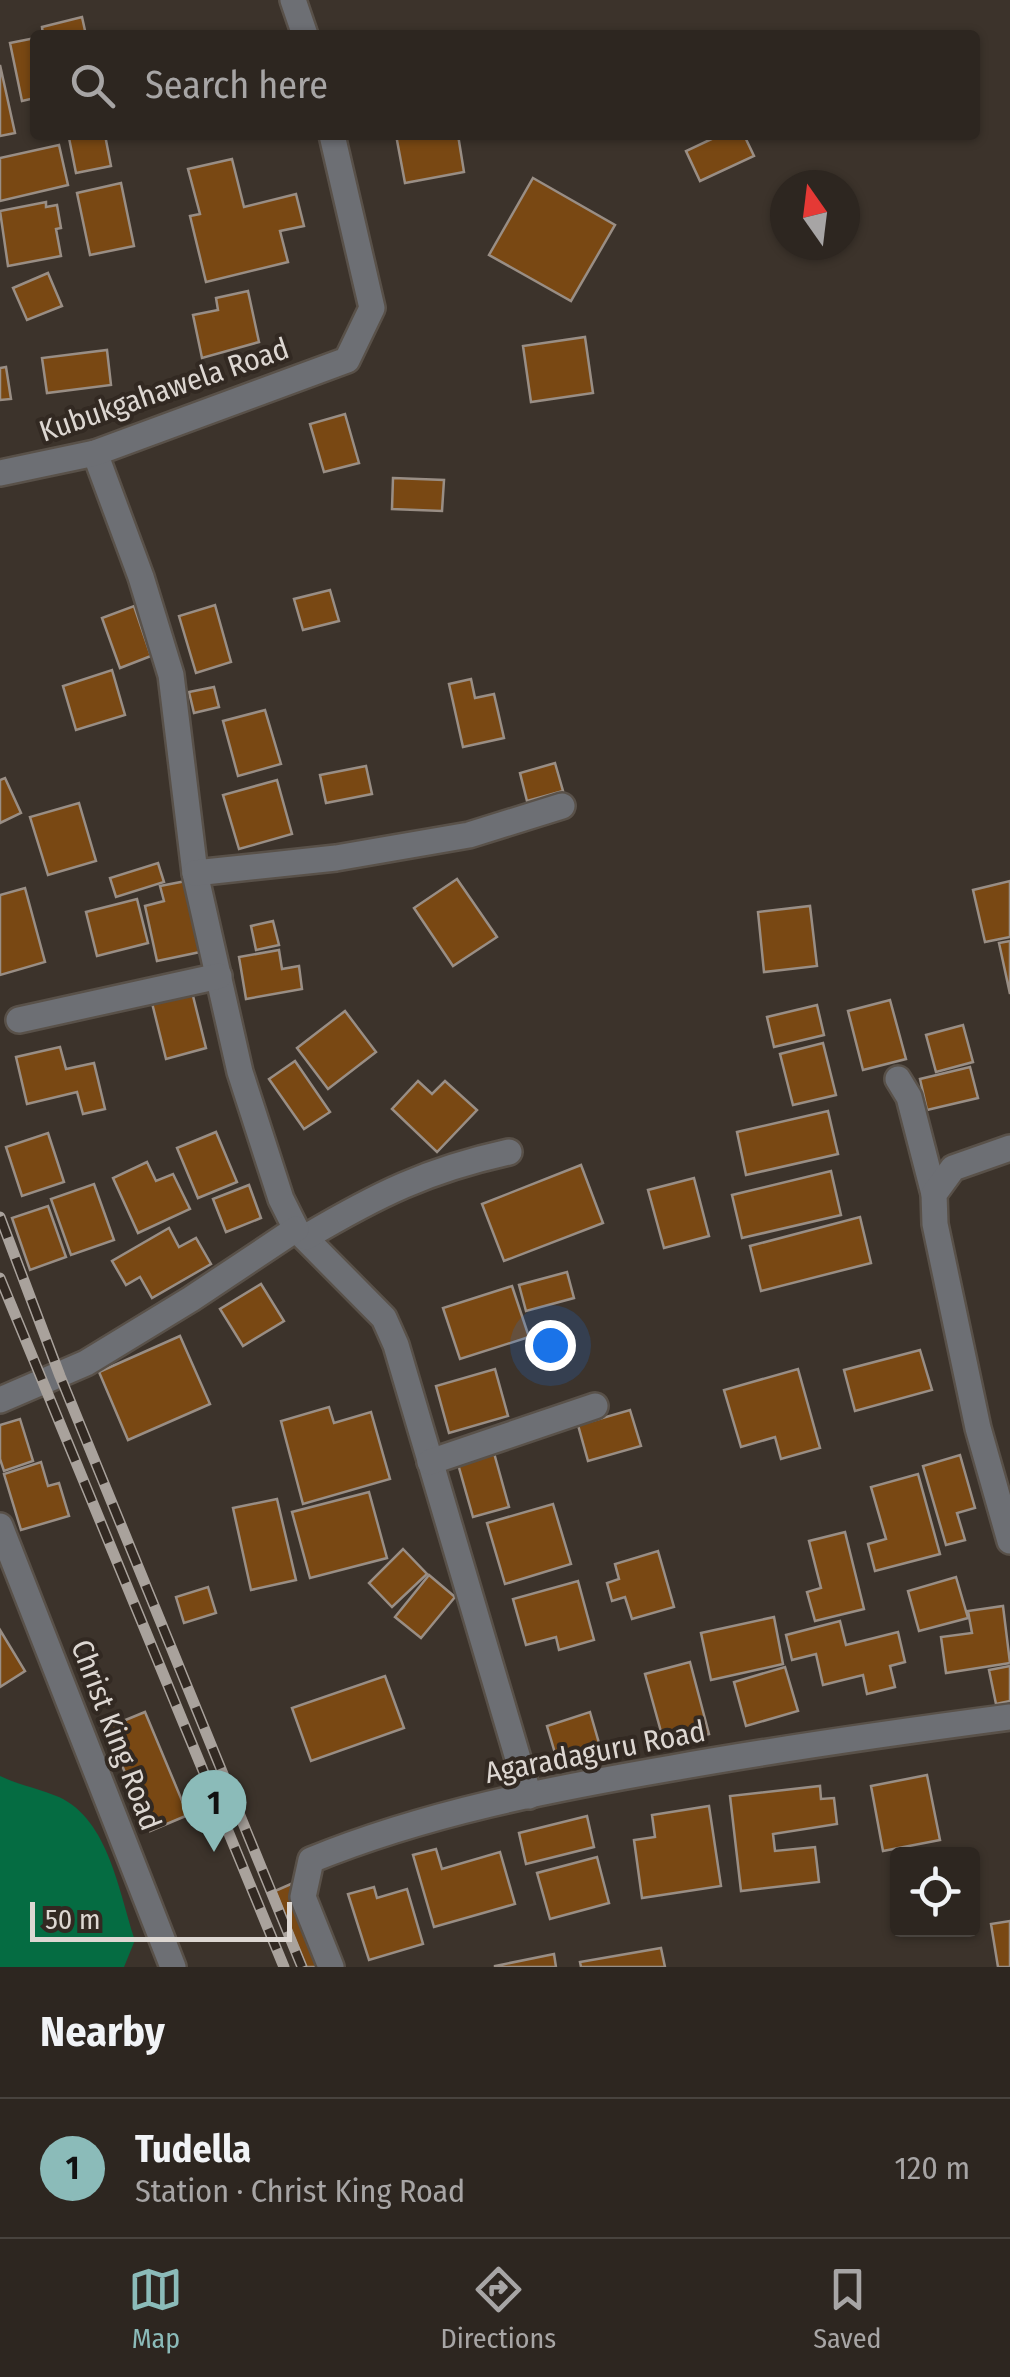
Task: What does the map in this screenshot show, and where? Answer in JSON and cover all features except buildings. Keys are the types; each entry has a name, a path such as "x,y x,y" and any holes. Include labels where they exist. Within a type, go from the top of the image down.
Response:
{"street":[{"path":"293,0 302,30"},
{"name":"Kubukgahawela Road","path":"0,473 95,453 347,360 372,308 333,140"},
{"path":"95,453 171,674 195,873 240,1072 281,1199 301,1233 384,1318 396,1346 529,1796"},
{"path":"195,873 336,858 469,835 562,806"},
{"path":"19,1020 218,976"},
{"path":"898,1079 909,1098 934,1194 935,1224 978,1428 1010,1541"},
{"path":"934,1194 953,1168 1010,1148"},
{"path":"0,1400 86,1363 301,1233 377,1195 452,1164 508,1152"},
{"path":"430,1462 595,1406"},
{"name":"Christ King Road","path":"0,1526 173,1967"},
{"name":"Agaradaguru Road","path":"331,1967 303,1897 311,1860 372,1835 529,1796 824,1741 1010,1717"}],"green space":[{"path":"0,1776 59,1797 90,1822 110,1860 135,1940 124,1967 0,1967"}],"railway":[{"path":"0,1217 60,1376 302,1967"},
{"path":"0,1278 284,1967"}],"place":[{"name":"Tudella","path":"214,1852"}]}
